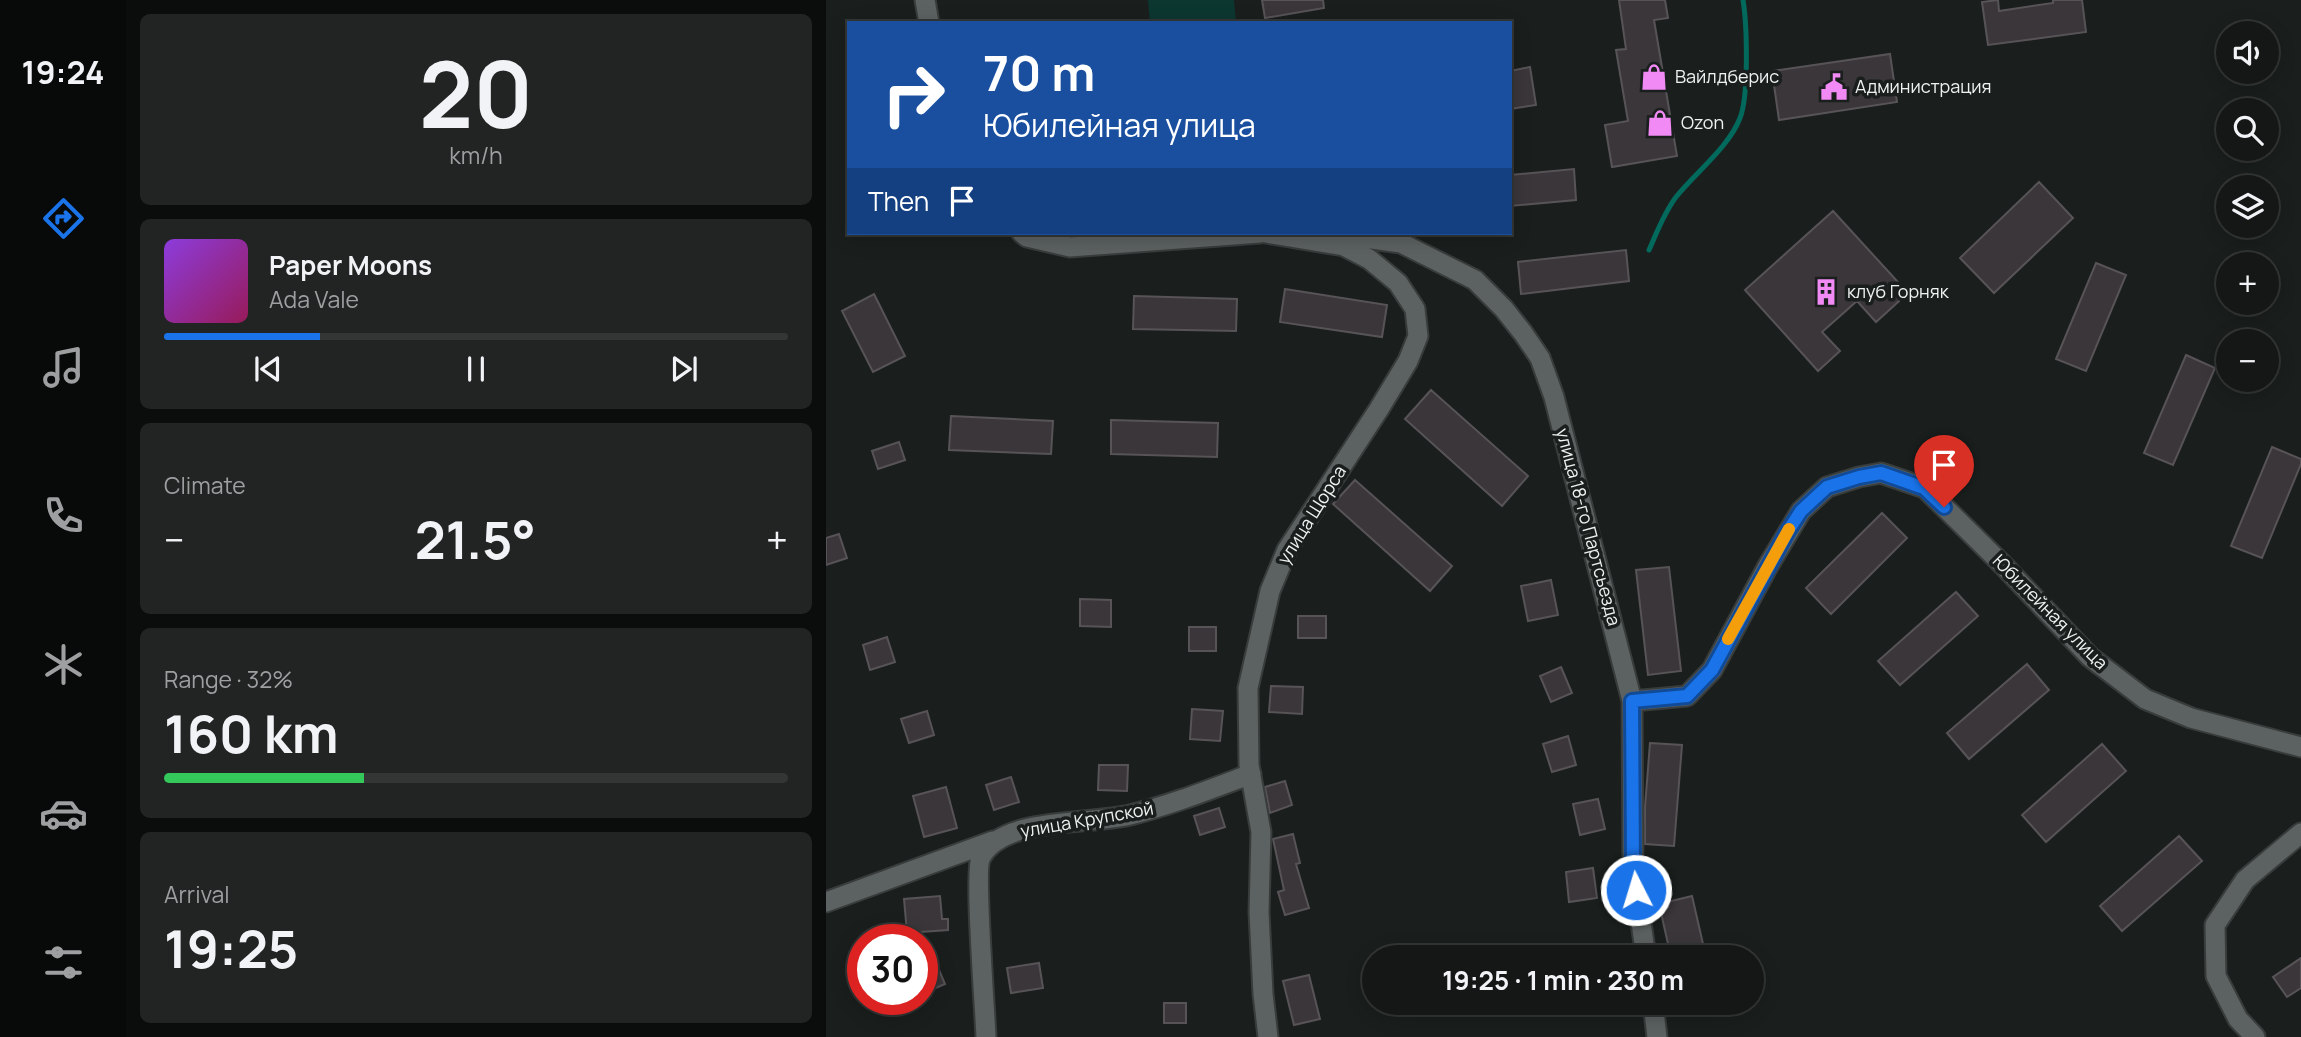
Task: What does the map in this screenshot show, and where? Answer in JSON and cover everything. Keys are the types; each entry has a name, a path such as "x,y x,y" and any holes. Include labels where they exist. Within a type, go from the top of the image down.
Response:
{"street":[{"path":"925,0 929,21"},
{"path":"1024,235 1069,247 1233,235"},
{"name":"улица Щорса","path":"1268,1037 1259,912 1261,832 1251,774 1248,688 1270,591 1287,550 1379,409 1408,361 1418,336 1415,309 1398,283 1369,258 1344,246 1278,235"},
{"name":"улица 18-го Партсьезда","path":"1340,235 1401,243 1475,280 1504,309 1540,358 1554,397 1632,701 1633,867 1644,945"},
{"name":"Юбилейная улица","path":"1632,701 1687,696 1712,670 1762,575 1801,511 1827,487 1881,473 1924,488 2003,565 2090,657 2145,699 2191,718 2301,747"},
{"name":"улица Крупской","path":"826,902 1020,830 1128,816 1251,774"},
{"path":"2255,1037 2238,1019 2216,976 2215,925 2245,880 2301,833"},
{"path":"986,1037 978,890 979,859 995,841"},
{"path":"1654,1015 1657,1037"}],"green space":[{"path":"1148,0 1234,0 1236,21 1150,21"}],"building":[{"path":"1262,0 1323,0 1324,8 1265,18"},
{"path":"1619,0 1665,0 1668,18 1654,20 1677,156 1612,167 1605,125 1628,121 1616,50 1626,49"},
{"path":"1998,0 1999,11 2053,3 2053,0 2082,0 2086,32 1988,45 1982,2"},
{"name":"Администрация","path":"1890,54 1897,102 1779,120 1772,71"},
{"path":"1530,67 1536,105 1512,109 1512,71"},
{"path":"1574,169 1576,200 1512,206 1512,175"},
{"path":"2039,182 2073,218 1994,293 1960,258"},
{"name":"клуб Горняк","path":"1833,211 1908,293 1876,322 1857,301 1822,332 1840,351 1818,371 1745,290"},
{"path":"1626,250 1629,281 1521,294 1518,262"},
{"path":"2096,263 2126,275 2086,371 2056,359"},
{"path":"1285,289 1387,305 1382,337 1280,322"},
{"path":"874,294 905,356 873,372 842,311"},
{"path":"1134,296 1237,299 1236,331 1133,329"},
{"path":"2186,355 2215,368 2173,465 2144,453"},
{"path":"1431,390 1528,476 1502,506 1405,419"},
{"path":"951,416 1053,421 1051,454 949,450"},
{"path":"1111,420 1218,423 1217,457 1111,454"},
{"path":"899,442 905,460 878,469 872,451"},
{"path":"2272,447 2301,459 2301,464 2262,558 2231,546"},
{"path":"1355,480 1452,566 1430,591 1333,504"},
{"path":"1882,513 1907,538 1831,614 1806,588"},
{"path":"839,534 847,558 826,565 826,538"},
{"path":"1669,567 1681,671 1648,675 1636,570"},
{"path":"1551,580 1558,615 1528,621 1521,586"},
{"path":"1956,592 1978,616 1900,685 1878,661"},
{"path":"1080,599 1111,600 1111,627 1080,626"},
{"path":"1298,616 1326,616 1326,638 1298,638"},
{"path":"1189,627 1216,627 1216,651 1189,651"},
{"path":"887,637 895,662 870,670 863,645"},
{"path":"2027,664 2049,690 1969,759 1947,733"},
{"path":"1561,667 1572,693 1551,702 1540,676"},
{"path":"1271,686 1303,687 1302,714 1269,712"},
{"path":"1192,709 1223,711 1220,741 1190,739"},
{"path":"927,711 934,735 909,743 901,719"},
{"path":"1568,736 1576,765 1552,772 1543,744"},
{"path":"1650,743 1682,745 1674,846 1645,844"},
{"path":"2102,744 2126,771 2046,842 2022,815"},
{"path":"1099,765 1128,765 1127,791 1098,790"},
{"path":"1011,777 1019,802 994,810 986,785"},
{"path":"1285,781 1292,805 1270,813 1265,787"},
{"path":"946,787 957,828 924,837 913,796"},
{"path":"1598,799 1605,829 1580,835 1573,804"},
{"path":"1219,808 1225,827 1200,835 1194,816"},
{"path":"1293,834 1300,863 1296,864 1309,908 1285,915 1278,892 1284,890 1273,839"},
{"path":"2179,836 2202,861 2122,931 2100,906"},
{"path":"1593,868 1597,898 1569,902 1566,872"},
{"path":"940,896 942,919 948,919 948,930 938,931 938,924 906,924 904,899"},
{"path":"1692,896 1703,945 1668,945 1659,904"},
{"path":"2301,958 2301,988 2287,997 2273,977"},
{"path":"1039,963 1043,988 1011,993 1007,968"},
{"path":"938,968 945,984 938,987"},
{"path":"1309,975 1320,1019 1294,1025 1283,981"},
{"path":"1164,1003 1186,1003 1186,1023 1164,1023"}],"waterway":[{"path":"1649,250 1672,203 1720,149 1740,118 1746,77 1743,0"}],"slow traffic":[{"path":"1728,639 1789,529"}],"place":[{"name":"Вайлдберис","path":"1654,77"},
{"name":"Администрация","path":"1834,87"},
{"name":"Ozon","path":"1660,123"},
{"name":"клуб Горняк","path":"1826,292"}],"route":[{"path":"1636,890 1633,867 1632,701 1687,696 1712,670 1788,531 1801,511 1827,487 1881,473 1924,488 1944,507"}]}
